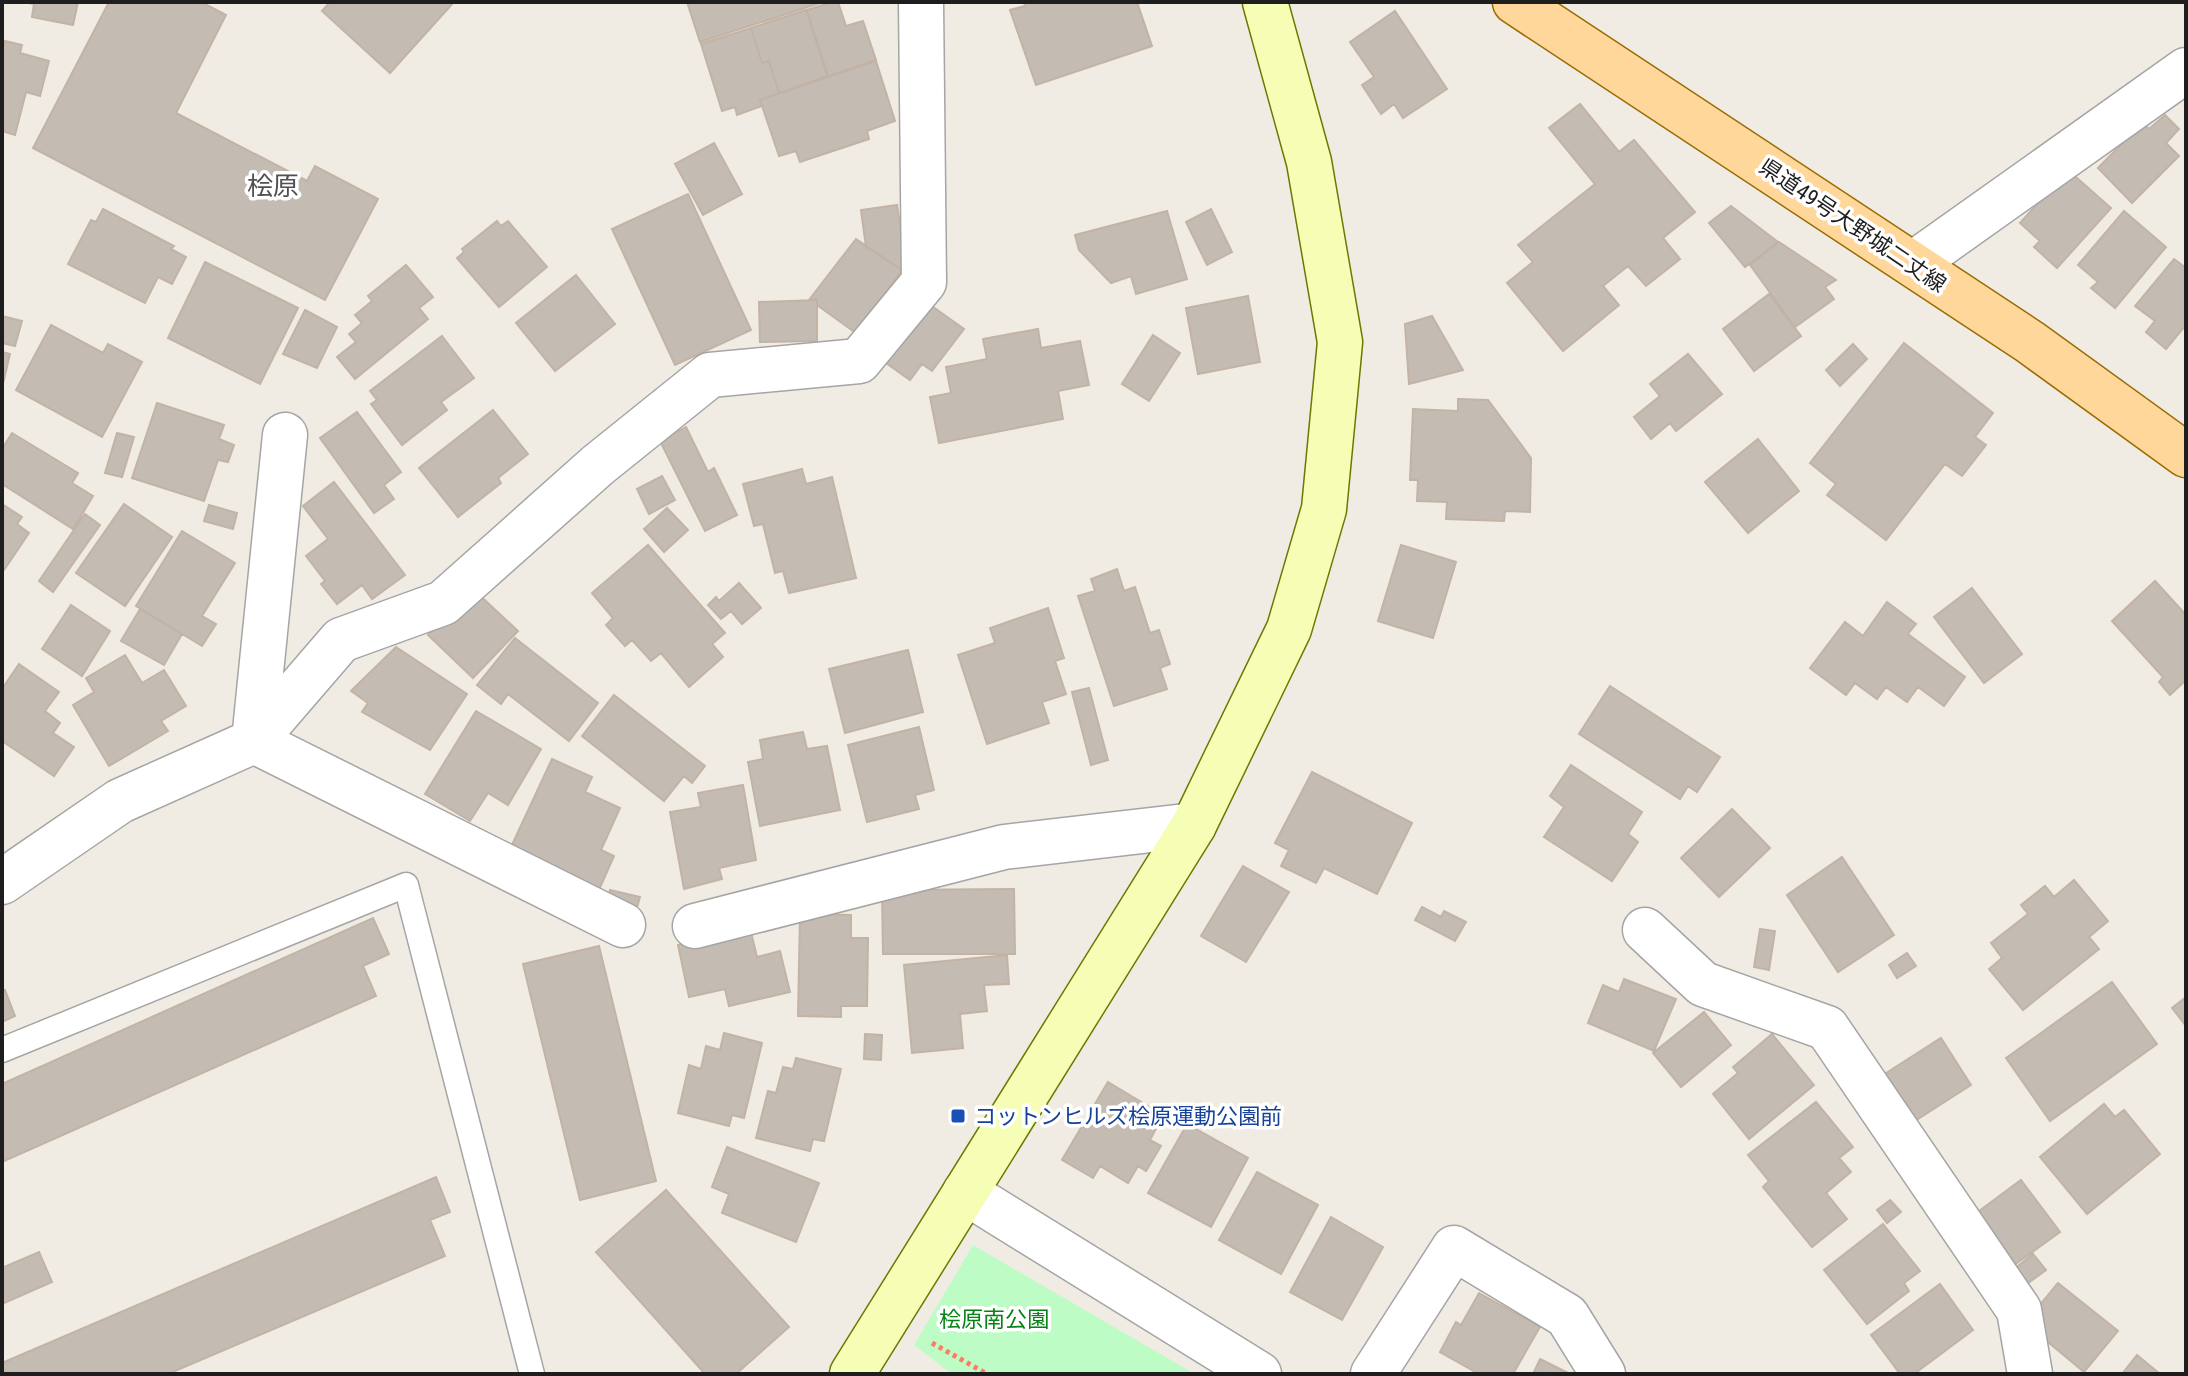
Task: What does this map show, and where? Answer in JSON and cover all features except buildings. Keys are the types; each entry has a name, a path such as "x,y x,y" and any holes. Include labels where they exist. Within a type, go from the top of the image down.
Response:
{"main road":[{"name":"県道49号大野城二丈線","path":"1515,2 2030,342 2186,455"}],"street":[{"path":"2,882 120,801 254,741 341,640 443,603 598,465 710,375 859,361 924,282 921,2"},
{"path":"852,1374 1194,825 1289,629 1324,509 1340,342 1309,162 1265,2"},
{"path":"1913,264 2186,70"},
{"path":"254,741 285,435"},
{"path":"254,741 623,925"},
{"path":"695,926 1004,847 1194,825"},
{"path":"1645,930 1703,984 1827,1028 2019,1310 2030,1374"},
{"path":"965,1192 1259,1374"},
{"path":"1373,1374 1454,1248 1567,1316 1603,1374"}],"lane":[{"path":"2,1050 406,885 532,1374"}],"path":[{"path":"887,1318 987,1374"}],"green space":[{"name":"桧原南公園","path":"973,1245 1195,1374 952,1374 914,1345"}],"place":[{"name":"コットンヒルズ桧原運動公園前","path":"958,1116"}],"district":[{"name":"桧原","path":"273,186"}]}
